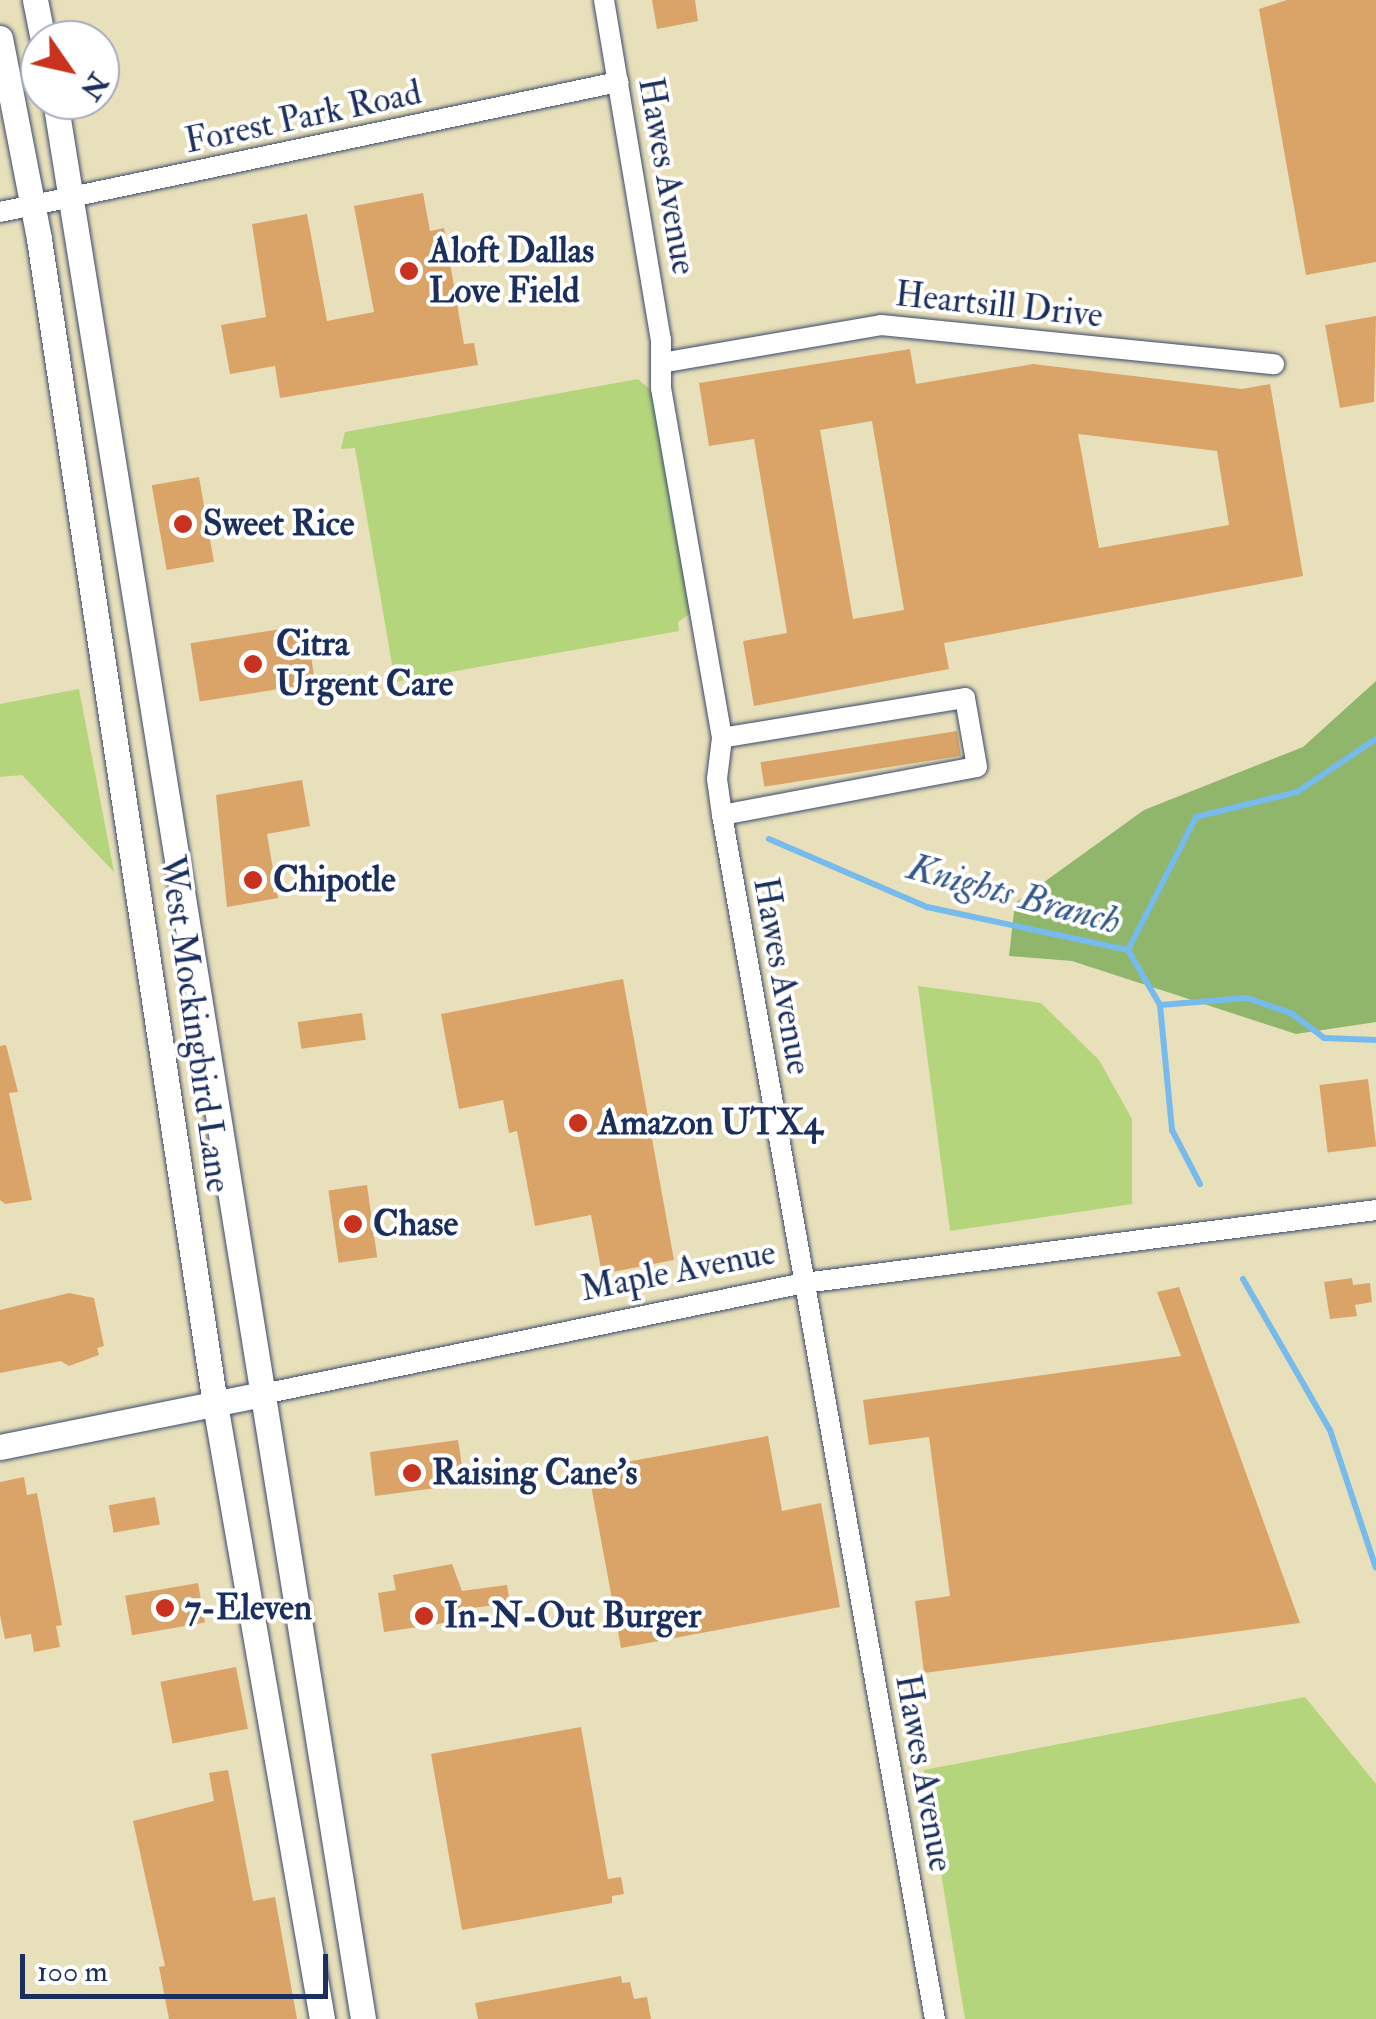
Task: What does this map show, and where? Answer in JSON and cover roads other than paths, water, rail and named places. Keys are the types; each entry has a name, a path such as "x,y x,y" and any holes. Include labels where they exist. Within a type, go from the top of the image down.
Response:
{"main road":[{"name":"West Mockingbird Lane","path":"0,38 34,206 215,1404 322,2019"},
{"name":"West Mockingbird Lane","path":"59,120 166,766 258,1395 364,2019"},
{"path":"122,772 166,766"},
{"path":"171,1107 214,1102"},
{"name":"Maple Avenue","path":"0,1447 258,1395"},
{"path":"274,1744 316,1737"}],"street":[{"name":"Hawes Avenue","path":"604,0 722,738 716,780 935,2019"},
{"name":"Forest Park Road","path":"0,212 618,82"},
{"name":"Heartsill Drive","path":"661,364 881,324 1274,364"},
{"path":"722,738 965,698 977,768 722,816"},
{"name":"Maple Avenue","path":"258,1395 804,1283 1376,1210"}],"waterway":[{"path":"1128,950 1196,817 1297,792 1376,739"},
{"name":"Knights Branch","path":"769,839 927,907 1128,950 1160,1005 1172,1130 1200,1184"},
{"path":"1160,1005 1247,998 1291,1013 1324,1038 1376,1040"},
{"name":"Knights Branch","path":"1243,1279 1330,1430 1376,1568"}],"place":[{"name":"Aloft Dallas Love Field","path":"409,271"},
{"name":"Sweet Rice","path":"183,524"},
{"name":"Citra Urgent Care","path":"253,664"},
{"name":"Chipotle","path":"253,880"},
{"name":"Amazon UTX4","path":"578,1123"},
{"name":"Chase","path":"353,1224"},
{"name":"Raising Cane's","path":"412,1473"},
{"name":"7-Eleven","path":"165,1608"},
{"name":"In-N-Out Burger","path":"424,1616"}]}
